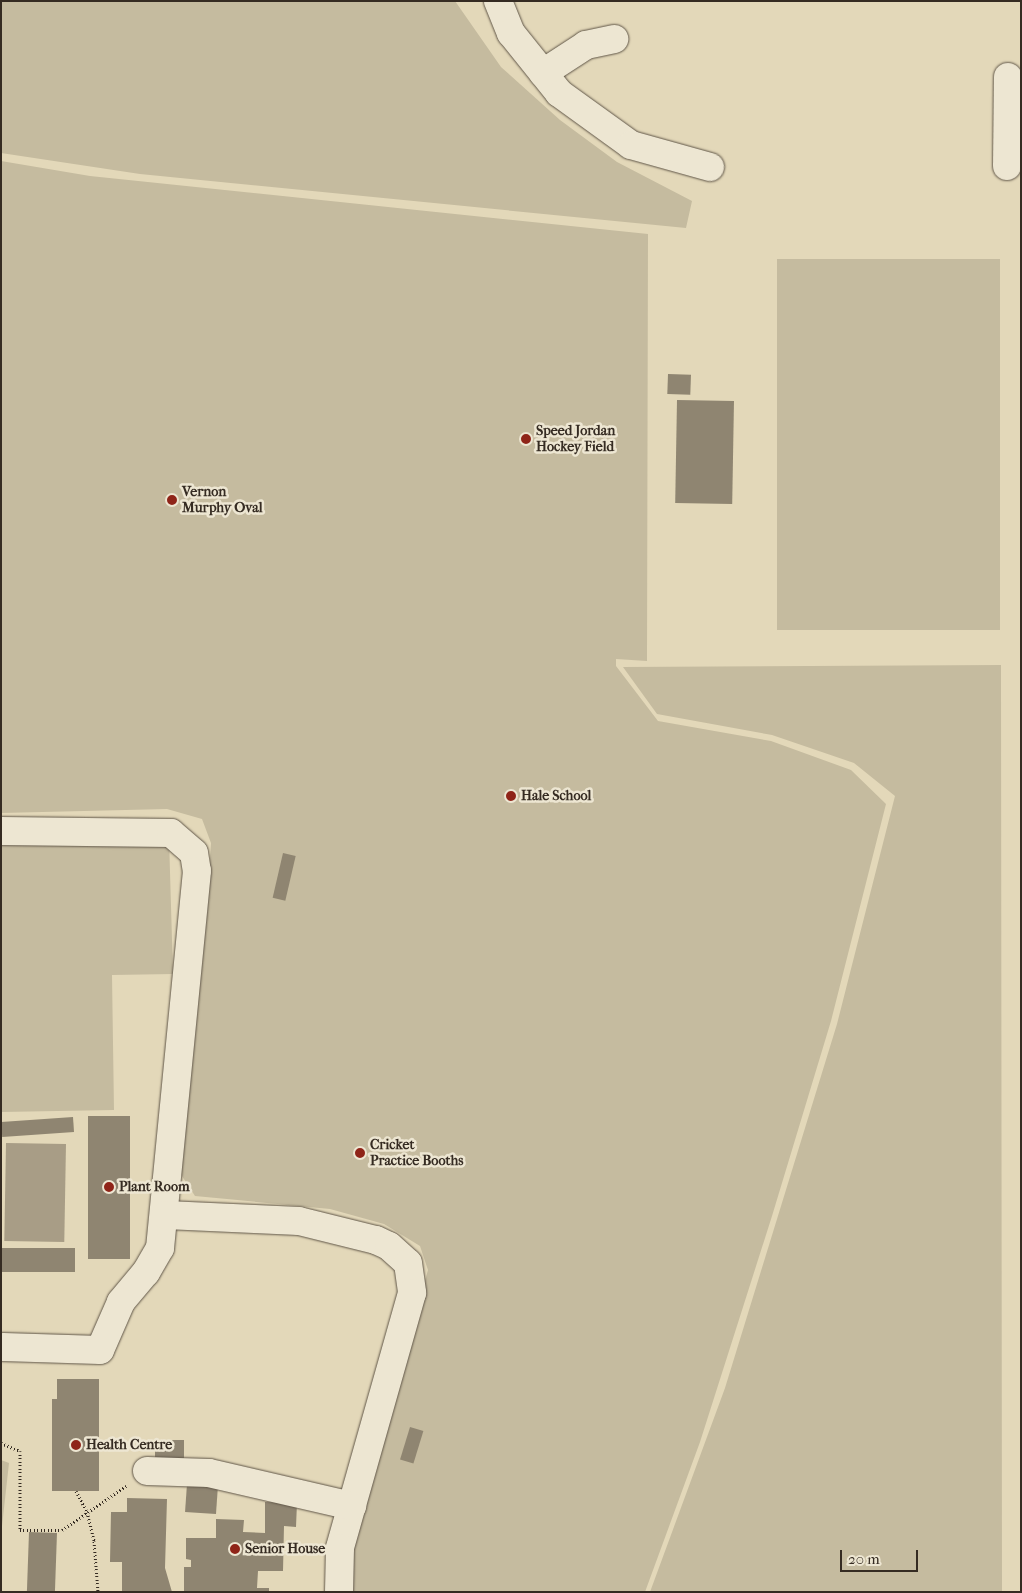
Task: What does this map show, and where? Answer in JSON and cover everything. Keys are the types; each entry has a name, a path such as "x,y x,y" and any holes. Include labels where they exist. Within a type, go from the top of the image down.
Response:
{"lane":[{"path":"498,1 511,33 559,93 631,145 710,167"},
{"path":"543,73 586,45 614,39"},
{"path":"1007,166 1008,77"},
{"path":"1,832 154,830 171,833 194,853 196,891 171,1122 166,1215 160,1248 146,1272 121,1302 100,1350 3,1347"},
{"path":"166,1215 299,1221 376,1240 389,1246 408,1264 412,1294 340,1548 338,1592"},
{"path":"147,1471 210,1473 352,1506"}],"path":[{"path":"1,1443 20,1452 20,1530 62,1530 147,1471"},
{"path":"76,1491 87,1512 100,1578 98,1592"}],"shaded area":[{"path":"1,1 455,1 501,67 560,120 617,162 692,201 686,228 140,174 1,153"},
{"path":"1,161 90,176 648,234 647,661 616,659 616,666 658,721 771,741 851,770 886,804 831,1021 772,1216 700,1442 645,1592 347,1592 354,1534 428,1270 420,1246 384,1224 330,1209 195,1196 178,1170 207,914 211,843 202,819 167,809 1,813"},
{"path":"777,259 1000,259 1000,630 777,630"},
{"path":"1001,665 1002,1592 650,1592 725,1388 837,1024 895,796 854,763 772,735 657,714 623,667"},
{"path":"169,838 173,974 112,975 114,1110 1,1112 1,839"},
{"path":"6,1143 66,1144 64,1242 4,1241"},
{"path":"1,1460 9,1463 1,1535"}],"building":[{"path":"668,374 691,375 690,395 667,394"},
{"path":"677,400 734,401 732,504 675,503"},
{"path":"283,853 296,856 285,901 273,898"},
{"name":"Plant Room","path":"88,1116 130,1116 130,1259 88,1259"},
{"path":"73,1117 74,1132 2,1137 1,1122"},
{"path":"1,1248 75,1248 75,1272 1,1272"},
{"name":"Health Centre","path":"57,1379 99,1379 99,1491 52,1491 52,1399 57,1399"},
{"path":"410,1427 423,1431 413,1464 400,1460"},
{"path":"155,1440 184,1440 184,1460 155,1460"},
{"path":"187,1484 218,1486 216,1514 185,1512"},
{"path":"127,1498 167,1499 165,1568 172,1592 122,1592 122,1562 110,1562 111,1512 127,1512"},
{"name":"Senior House","path":"265,1502 297,1503 296,1527 284,1526 283,1571 258,1571 257,1588 269,1588 269,1592 184,1592 184,1567 191,1567 191,1560 186,1559 186,1538 216,1538 216,1519 244,1520 243,1532 265,1533"},
{"path":"29,1532 57,1533 55,1592 27,1592"}],"place":[{"name":"Speed Jordan Hockey Field","path":"526,439"},
{"name":"Vernon Murphy Oval","path":"172,500"},
{"name":"Hale School","path":"511,796"},
{"name":"Cricket Practice Booths","path":"360,1153"},
{"name":"Plant Room","path":"109,1187"},
{"name":"Health Centre","path":"76,1445"},
{"name":"Senior House","path":"235,1549"}]}
